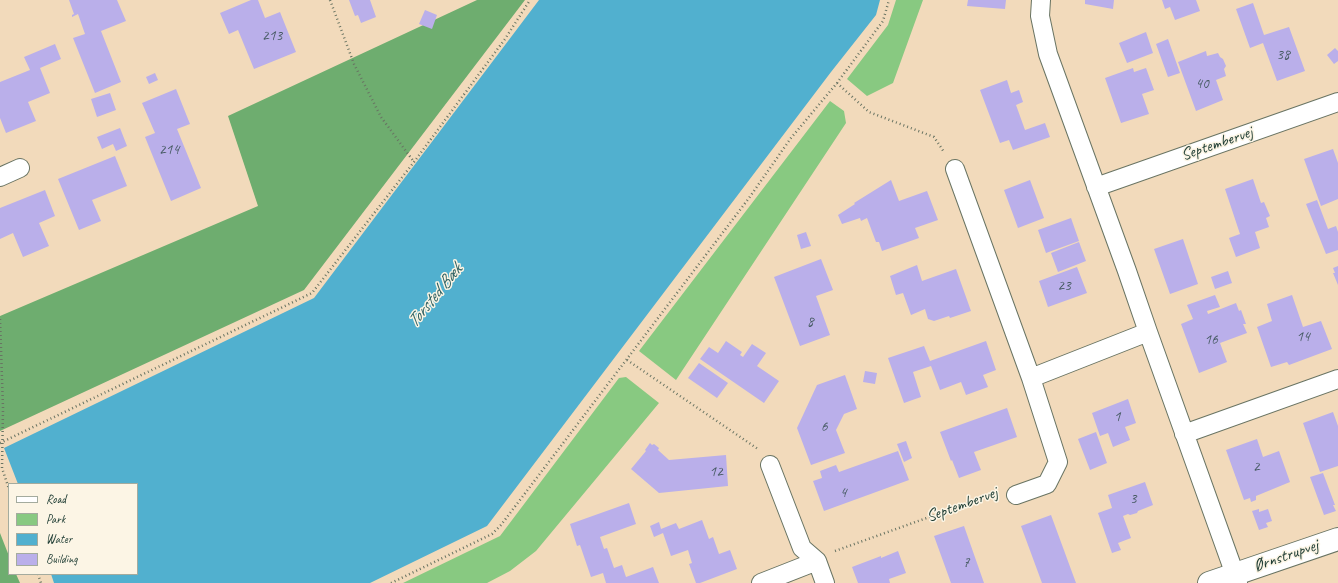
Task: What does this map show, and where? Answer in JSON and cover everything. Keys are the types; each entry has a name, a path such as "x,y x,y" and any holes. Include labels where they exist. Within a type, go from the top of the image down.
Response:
{"street":[{"path":"1041,0 1040,16 1048,54 1236,578"},
{"name":"Septembervej","path":"1096,187 1338,102"},
{"path":"0,177 20,168"},
{"name":"Septembervej","path":"956,169 1031,378 1058,462 1047,484 1016,495"},
{"path":"1031,378 1148,332"},
{"path":"1184,434 1338,379"},
{"path":"770,465 802,548 817,561 825,583"},
{"name":"Ørnstrupvej","path":"1209,583 1236,578 1338,539"},
{"path":"760,583 817,561"}],"path":[{"path":"330,0 354,64 378,110 414,162"},
{"path":"1,443 312,293 414,162 505,40 530,0"},
{"path":"391,583 492,534 501,525 749,198 792,138 837,83 883,21 889,0"},
{"path":"837,83 869,112 934,137 956,169"},
{"path":"0,318 3,408 1,443 2,468 8,485"},
{"path":"627,360 756,447 770,465"},
{"name":"Septembervej","path":"817,561 832,552 1005,489 1016,495"}],"green space":[{"path":"477,0 525,0 304,290 0,431 0,316 258,206 228,116"},
{"path":"896,0 923,0 893,83 867,96 847,79 888,25"},
{"path":"830,101 844,111 846,123 676,380 639,351"},
{"path":"626,377 659,403 536,551 510,571 487,583 403,583 500,536 619,378"},
{"path":"0,533 8,553 8,575 16,575 20,583 0,583"}],"water":[{"name":"Torsted Bæk","path":"539,0 880,0 876,15 831,72 487,526 370,583 54,583 51,575 138,575 138,483 18,483 4,448 314,298"}],"building":[{"path":"69,0 117,0 126,21 101,31 121,82 95,93 73,38 85,34 78,14 72,17 74,14"},
{"path":"251,0 258,0 265,18 280,12 296,52 254,69 238,30 229,34 220,13"},
{"path":"349,0 370,0 376,17 361,23 358,15 355,16"},
{"path":"968,0 1006,0 1005,9 967,6"},
{"path":"1085,0 1114,0 1113,9 1085,4"},
{"path":"1162,0 1196,0 1200,11 1175,20 1170,7 1165,9"},
{"path":"1253,3 1264,35 1289,27 1305,71 1277,81 1263,43 1250,48 1236,9"},
{"path":"425,10 437,15 432,29 419,24"},
{"path":"1146,32 1153,53 1127,63 1119,43"},
{"path":"1168,39 1180,73 1168,77 1156,44"},
{"path":"55,44 61,59 40,68 50,93 28,102 36,121 6,133 0,118 0,82 30,70 24,57"},
{"path":"1335,48 1338,51 1338,61 1334,64 1327,55"},
{"path":"1206,51 1207,56 1218,53 1226,66 1224,69 1226,76 1216,80 1223,100 1196,111 1178,62"},
{"path":"1133,68 1134,72 1146,68 1154,90 1142,94 1149,114 1121,123 1105,78"},
{"path":"155,73 158,80 149,84 146,77"},
{"path":"1007,80 1011,93 1019,90 1023,102 1016,105 1025,130 1045,123 1050,137 1013,150 1009,140 1000,143 980,90"},
{"path":"176,89 190,124 177,129 201,188 171,201 145,137 155,133 142,103"},
{"path":"110,93 116,110 97,117 91,99"},
{"path":"120,128 127,146 116,151 113,144 102,149 97,137"},
{"path":"1333,149 1338,163 1338,199 1321,206 1304,159"},
{"path":"115,156 127,186 92,200 101,221 79,230 58,179"},
{"path":"1253,179 1261,203 1264,202 1270,216 1266,218 1269,227 1255,232 1260,248 1236,257 1229,238 1240,234 1225,189"},
{"path":"891,180 899,201 927,191 938,220 915,228 919,238 882,251 879,242 876,242 867,218 861,221 860,218 842,224 838,215"},
{"path":"1030,180 1044,218 1018,228 1004,190"},
{"path":"45,190 55,216 39,223 49,246 23,257 13,233 0,239 0,208"},
{"path":"1317,200 1328,229 1336,226 1338,232 1338,250 1326,254 1306,204"},
{"path":"1071,218 1079,241 1046,253 1038,230"},
{"path":"806,232 811,246 801,249 797,235"},
{"path":"1183,239 1198,284 1170,294 1154,249"},
{"path":"1079,242 1086,261 1058,272 1051,253"},
{"path":"821,259 833,290 816,296 830,335 800,346 774,277"},
{"path":"917,265 922,281 956,269 971,311 950,318 949,316 934,321 928,319 925,309 911,315 903,293 896,295 890,276"},
{"path":"1338,266 1338,285 1333,273 1335,273 1333,268"},
{"path":"1077,267 1087,293 1048,307 1039,281"},
{"path":"1228,271 1232,283 1215,289 1211,277"},
{"path":"1215,295 1220,307 1207,311 1208,314 1236,303 1239,311 1241,310 1246,324 1243,324 1247,333 1220,343 1227,362 1199,373 1181,324 1193,319 1187,305"},
{"path":"1292,295 1303,327 1321,321 1332,349 1289,365 1287,362 1271,367 1257,327 1272,321 1267,304"},
{"path":"726,341 742,352 740,355 743,357 752,344 766,353 757,366 779,381 764,403 700,359 709,347 718,353"},
{"path":"986,341 996,370 983,375 988,387 966,395 961,382 940,390 931,366 913,372 921,397 904,403 888,358 924,346 930,361"},
{"path":"699,363 728,383 717,398 688,378"},
{"path":"865,371 877,373 875,384 863,382"},
{"path":"845,375 857,409 844,414 836,430 845,453 811,465 797,428 817,385"},
{"path":"1128,399 1136,423 1125,427 1130,440 1113,447 1108,433 1100,436 1092,413"},
{"path":"1007,408 1017,437 974,452 981,470 959,478 940,432"},
{"path":"1333,412 1338,426 1338,466 1320,472 1303,423"},
{"path":"1096,432 1107,463 1090,470 1078,439"},
{"path":"1257,439 1263,457 1279,451 1290,482 1256,496 1256,500 1251,502 1250,498 1244,500 1226,450"},
{"path":"906,441 912,458 904,462 897,444"},
{"path":"650,443 659,448 658,450 669,460 726,455 728,486 659,493 631,469 646,451 645,450"},
{"path":"898,451 909,480 824,511 813,481 822,478 820,471 836,465 839,472"},
{"path":"1323,473 1336,511 1324,515 1310,477"},
{"path":"1145,482 1153,505 1138,511 1137,513 1123,516 1131,538 1118,543 1121,550 1112,553 1098,513 1112,508 1108,495"},
{"path":"629,503 636,524 600,537 604,549 607,548 614,568 622,565 626,577 653,567 659,583 606,583 603,573 591,577 580,545 577,546 570,524"},
{"path":"1259,509 1259,512 1268,509 1272,521 1266,523 1268,527 1259,530 1252,511"},
{"path":"1051,515 1076,583 1042,583 1021,526"},
{"path":"702,520 709,539 713,537 719,554 730,550 737,569 700,583 696,583 689,564 692,563 688,550 671,556 663,533 654,537 650,526 659,522 661,529 676,523 679,529"},
{"path":"964,526 984,583 951,583 934,536"},
{"path":"898,551 906,573 889,579 890,583 858,583 852,567"}]}
